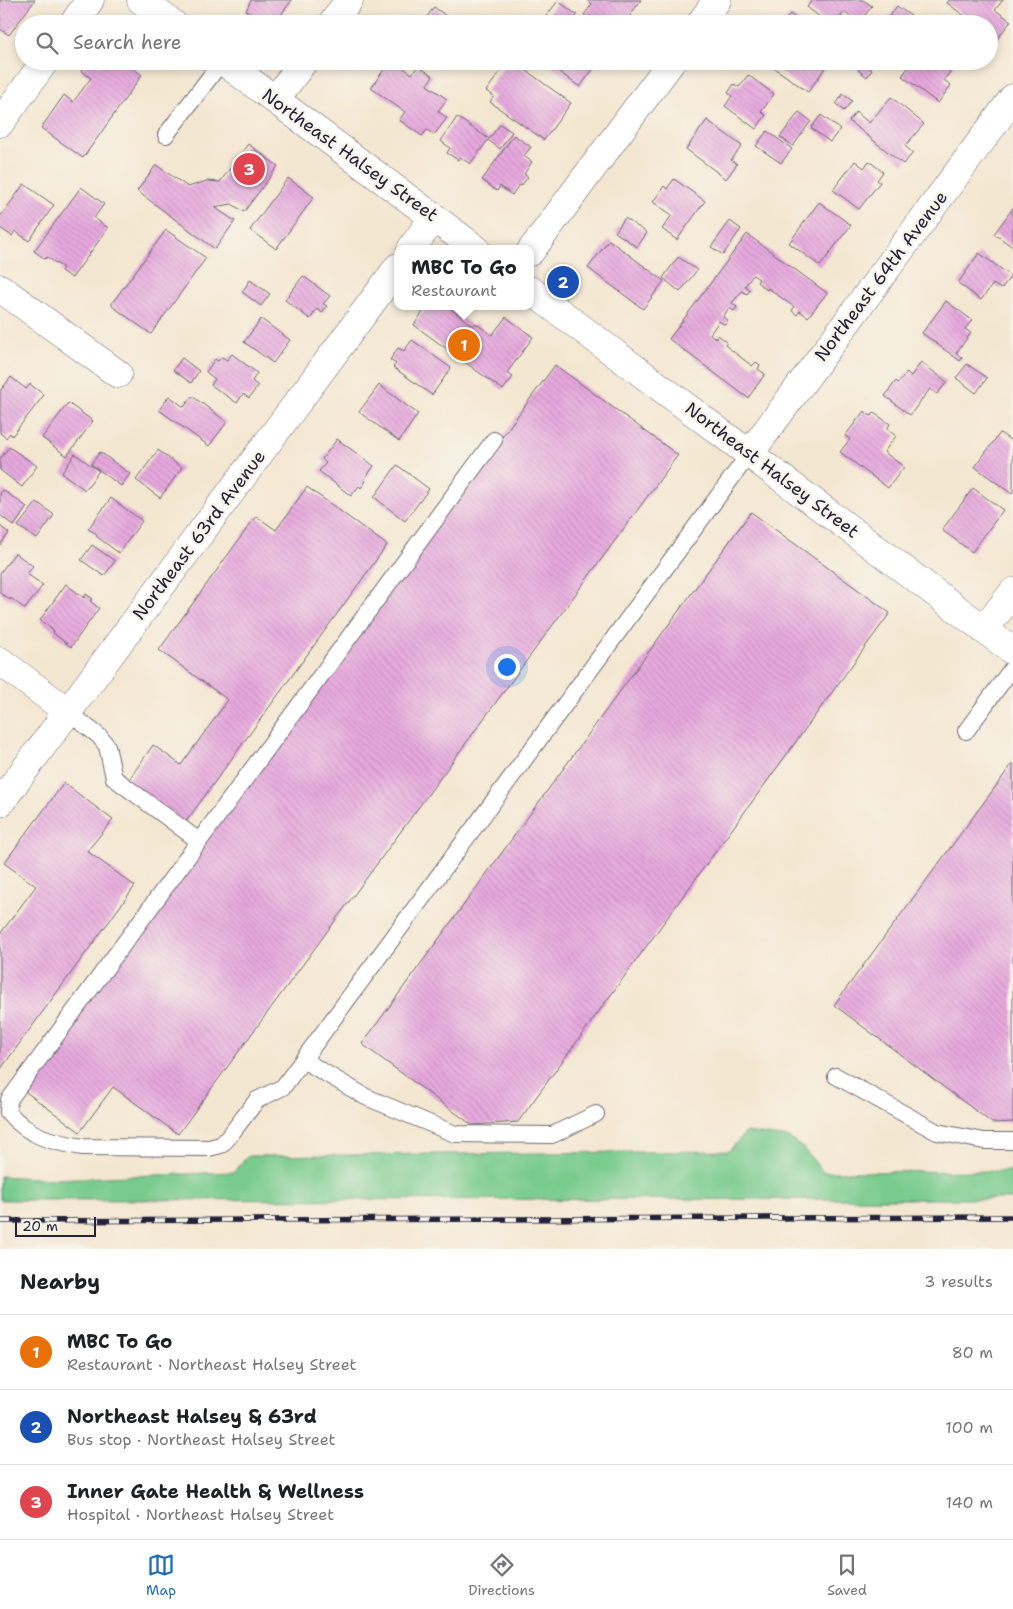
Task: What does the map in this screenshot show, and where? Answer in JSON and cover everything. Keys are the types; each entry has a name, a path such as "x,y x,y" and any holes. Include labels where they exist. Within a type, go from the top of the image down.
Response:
{"street":[{"path":"79,15 90,0"},
{"path":"140,0 161,15"},
{"path":"338,15 349,0"},
{"path":"707,15 718,0"},
{"path":"0,123 38,70"},
{"name":"Northeast Halsey Street","path":"235,70 471,245"},
{"path":"275,100 297,70"},
{"path":"534,247 665,70"},
{"name":"Northeast 64th Avenue","path":"750,453 1013,98"},
{"path":"414,245 434,218"},
{"name":"Northeast 63rd Avenue","path":"0,803 394,272"},
{"path":"0,288 118,374"},
{"name":"Northeast Halsey Street","path":"534,293 1013,652"},
{"path":"984,630 1013,592"},
{"path":"0,661 68,712"}],"lane":[{"path":"166,135 216,70"},
{"path":"494,440 9,1100 8,1112 17,1123 37,1136 83,1147 209,1148 221,1145 257,1100 283,1087 750,453"},
{"path":"966,731 1013,666"},
{"path":"68,712 99,736 107,746 114,778 199,841"},
{"path":"303,1060 366,1098 454,1134 552,1135 596,1114"},
{"path":"836,1076 937,1132 984,1141 1013,1141"}],"green space":[{"path":"746,1132 789,1138 804,1149 823,1172 1013,1171 1013,1199 0,1200 0,1176 53,1179 233,1172 248,1156 729,1151"}],"building":[{"path":"0,0 35,0 24,15 15,15 15,27 9,35 0,29"},
{"path":"251,0 292,0 281,15 252,15 246,11"},
{"path":"587,0 641,0 630,15 584,15 592,4"},
{"path":"812,0 863,0 872,6 865,15 848,15 844,12 842,15 817,15 807,7"},
{"path":"949,0 1003,0 995,10 1011,21 998,38 998,15 963,15 947,3"},
{"path":"558,1 577,15 547,15"},
{"path":"897,6 910,15 890,15"},
{"path":"434,7 445,15 428,15"},
{"path":"135,70 142,75 83,158 41,128 64,95 73,102 91,78 81,71"},
{"path":"384,70 406,70 412,74 415,70 424,70 433,76 427,85 447,99 438,111 447,118 434,135 427,130 422,136 399,120 405,112 371,88"},
{"path":"502,70 525,70 571,103 544,140 490,102 494,96 486,91"},
{"path":"557,70 592,70 580,87"},
{"path":"777,70 824,70 808,92"},
{"path":"858,70 872,70 867,77"},
{"path":"906,70 951,70 944,80 951,85 938,103 902,76"},
{"path":"748,75 774,94 761,112 766,115 756,129 725,106 732,96 728,93 734,84 739,87"},
{"path":"843,94 852,101 844,111 836,104"},
{"path":"891,97 924,124 905,146 913,153 903,164 849,121 856,112 869,123"},
{"path":"799,112 811,121 793,146 780,137"},
{"path":"821,115 840,129 830,142 811,128"},
{"path":"457,117 489,139 500,124 512,132 500,149 488,140 470,164 460,157 458,160 447,153 450,148 441,141"},
{"path":"707,120 742,146 731,160 737,164 726,179 686,149"},
{"path":"767,131 792,149 781,163 756,146"},
{"path":"514,135 531,147 524,156 532,162 524,174 528,177 512,195 500,186 497,191 482,180"},
{"path":"248,144 278,166 244,212 232,204 214,207 235,221 215,249 137,191 156,165 188,187 207,181 220,182"},
{"path":"855,161 864,168 869,161 883,172 877,180 880,182 859,209 833,190"},
{"path":"288,178 314,197 276,249 250,230"},
{"path":"674,179 705,201 677,240 662,229 672,215 653,202 664,186 667,189"},
{"path":"24,184 54,205 29,241 15,231 12,236 0,228 0,217"},
{"path":"81,187 104,204 94,218 108,228 72,278 61,271 63,268 34,251"},
{"path":"819,202 851,225 820,266 789,243"},
{"path":"1013,208 1013,247 994,234"},
{"path":"625,218 647,233 637,247 615,232"},
{"path":"730,221 741,229 723,255 711,247"},
{"path":"166,230 206,258 151,334 112,306 112,303"},
{"path":"747,234 827,293 808,317 800,311 797,315 792,311 794,307 768,288 767,290 757,282 759,279 753,275 745,286 750,290 747,294 742,291 732,303 737,307 734,311 729,308 723,317 728,320 725,325 719,321 710,334 716,339 718,335 727,342 725,345 752,366 756,362 760,365 758,369 765,374 748,398 669,339"},
{"path":"609,240 664,281 643,309 588,268"},
{"path":"979,253 1011,276 1001,289 993,284 981,300 958,283"},
{"path":"678,257 697,270 680,292 663,278"},
{"path":"303,276 330,296 323,304 327,306 322,313 317,309 310,319 285,300"},
{"path":"250,280 270,294 261,306 242,292"},
{"path":"946,301 972,320 965,329 971,333 956,353 962,358 960,361 922,333"},
{"path":"424,310 452,310 473,326 475,323 492,335 506,317 533,337 507,373 513,377 503,390 414,325"},
{"path":"261,319 290,340 273,363 244,342"},
{"path":"412,340 451,368 432,395 393,367 396,364 390,360 398,348 404,351"},
{"path":"232,354 257,373 252,381 258,386 249,398 243,394 237,403 211,385 215,379 206,372 215,359 218,361 222,357 227,360"},
{"path":"182,358 199,371 191,383 173,370"},
{"path":"921,362 947,382 937,394 930,389 910,415 885,396 896,381 898,383 907,372 911,376"},
{"path":"967,364 987,378 976,393 956,378"},
{"path":"555,365 678,455 178,1134 113,1087 80,1132 22,1089"},
{"path":"11,377 26,389 30,384 44,395 12,436 10,433 6,438 0,433 0,391"},
{"path":"379,385 418,414 399,441 359,412"},
{"path":"169,396 184,407 192,396 227,422 209,446 159,410"},
{"path":"68,403 93,421 67,456 42,438"},
{"path":"864,411 871,416 874,413 890,424 887,429 896,436 884,452 904,467 888,488 840,452 850,439 845,436"},
{"path":"1000,433 1013,442 1012,494 975,467"},
{"path":"337,439 374,466 361,488 359,486 351,496 319,471 326,463 322,459"},
{"path":"9,447 37,466 22,487 0,470 0,459"},
{"path":"158,450 182,468 160,498 136,480"},
{"path":"100,452 130,474 121,486 91,464"},
{"path":"75,454 99,471 85,490 62,473"},
{"path":"397,465 429,489 405,521 374,497"},
{"path":"307,487 387,545 185,823 128,781 153,745 181,765 228,700 159,650 256,516 276,530"},
{"path":"973,488 1003,510 972,552 942,530"},
{"path":"3,490 27,507 14,526 0,515 0,494"},
{"path":"111,498 142,521 119,553 96,536 97,534 88,529"},
{"path":"37,502 54,515 37,539 18,526"},
{"path":"751,512 890,613 518,1122 472,1125 362,1044"},
{"path":"0,526 9,533 0,545"},
{"path":"92,545 115,561 104,576 81,560"},
{"path":"15,553 33,566 27,574 43,585 25,609 11,598 10,600 0,593 0,573"},
{"path":"66,584 84,598 86,594 93,599 90,601 99,608 71,647 40,620"},
{"path":"1013,763 1013,1122 992,1123 834,1005"},
{"path":"64,783 113,820 87,851 135,886 0,1070 0,934 36,886 4,863"}],"railway":[{"path":"0,1221 1013,1217"}],"place":[{"name":"Inner Gate Health & Wellness","path":"249,169"},
{"name":"Northeast Halsey & 63rd","path":"563,282"},
{"name":"MBC To Go","path":"464,345"}]}
